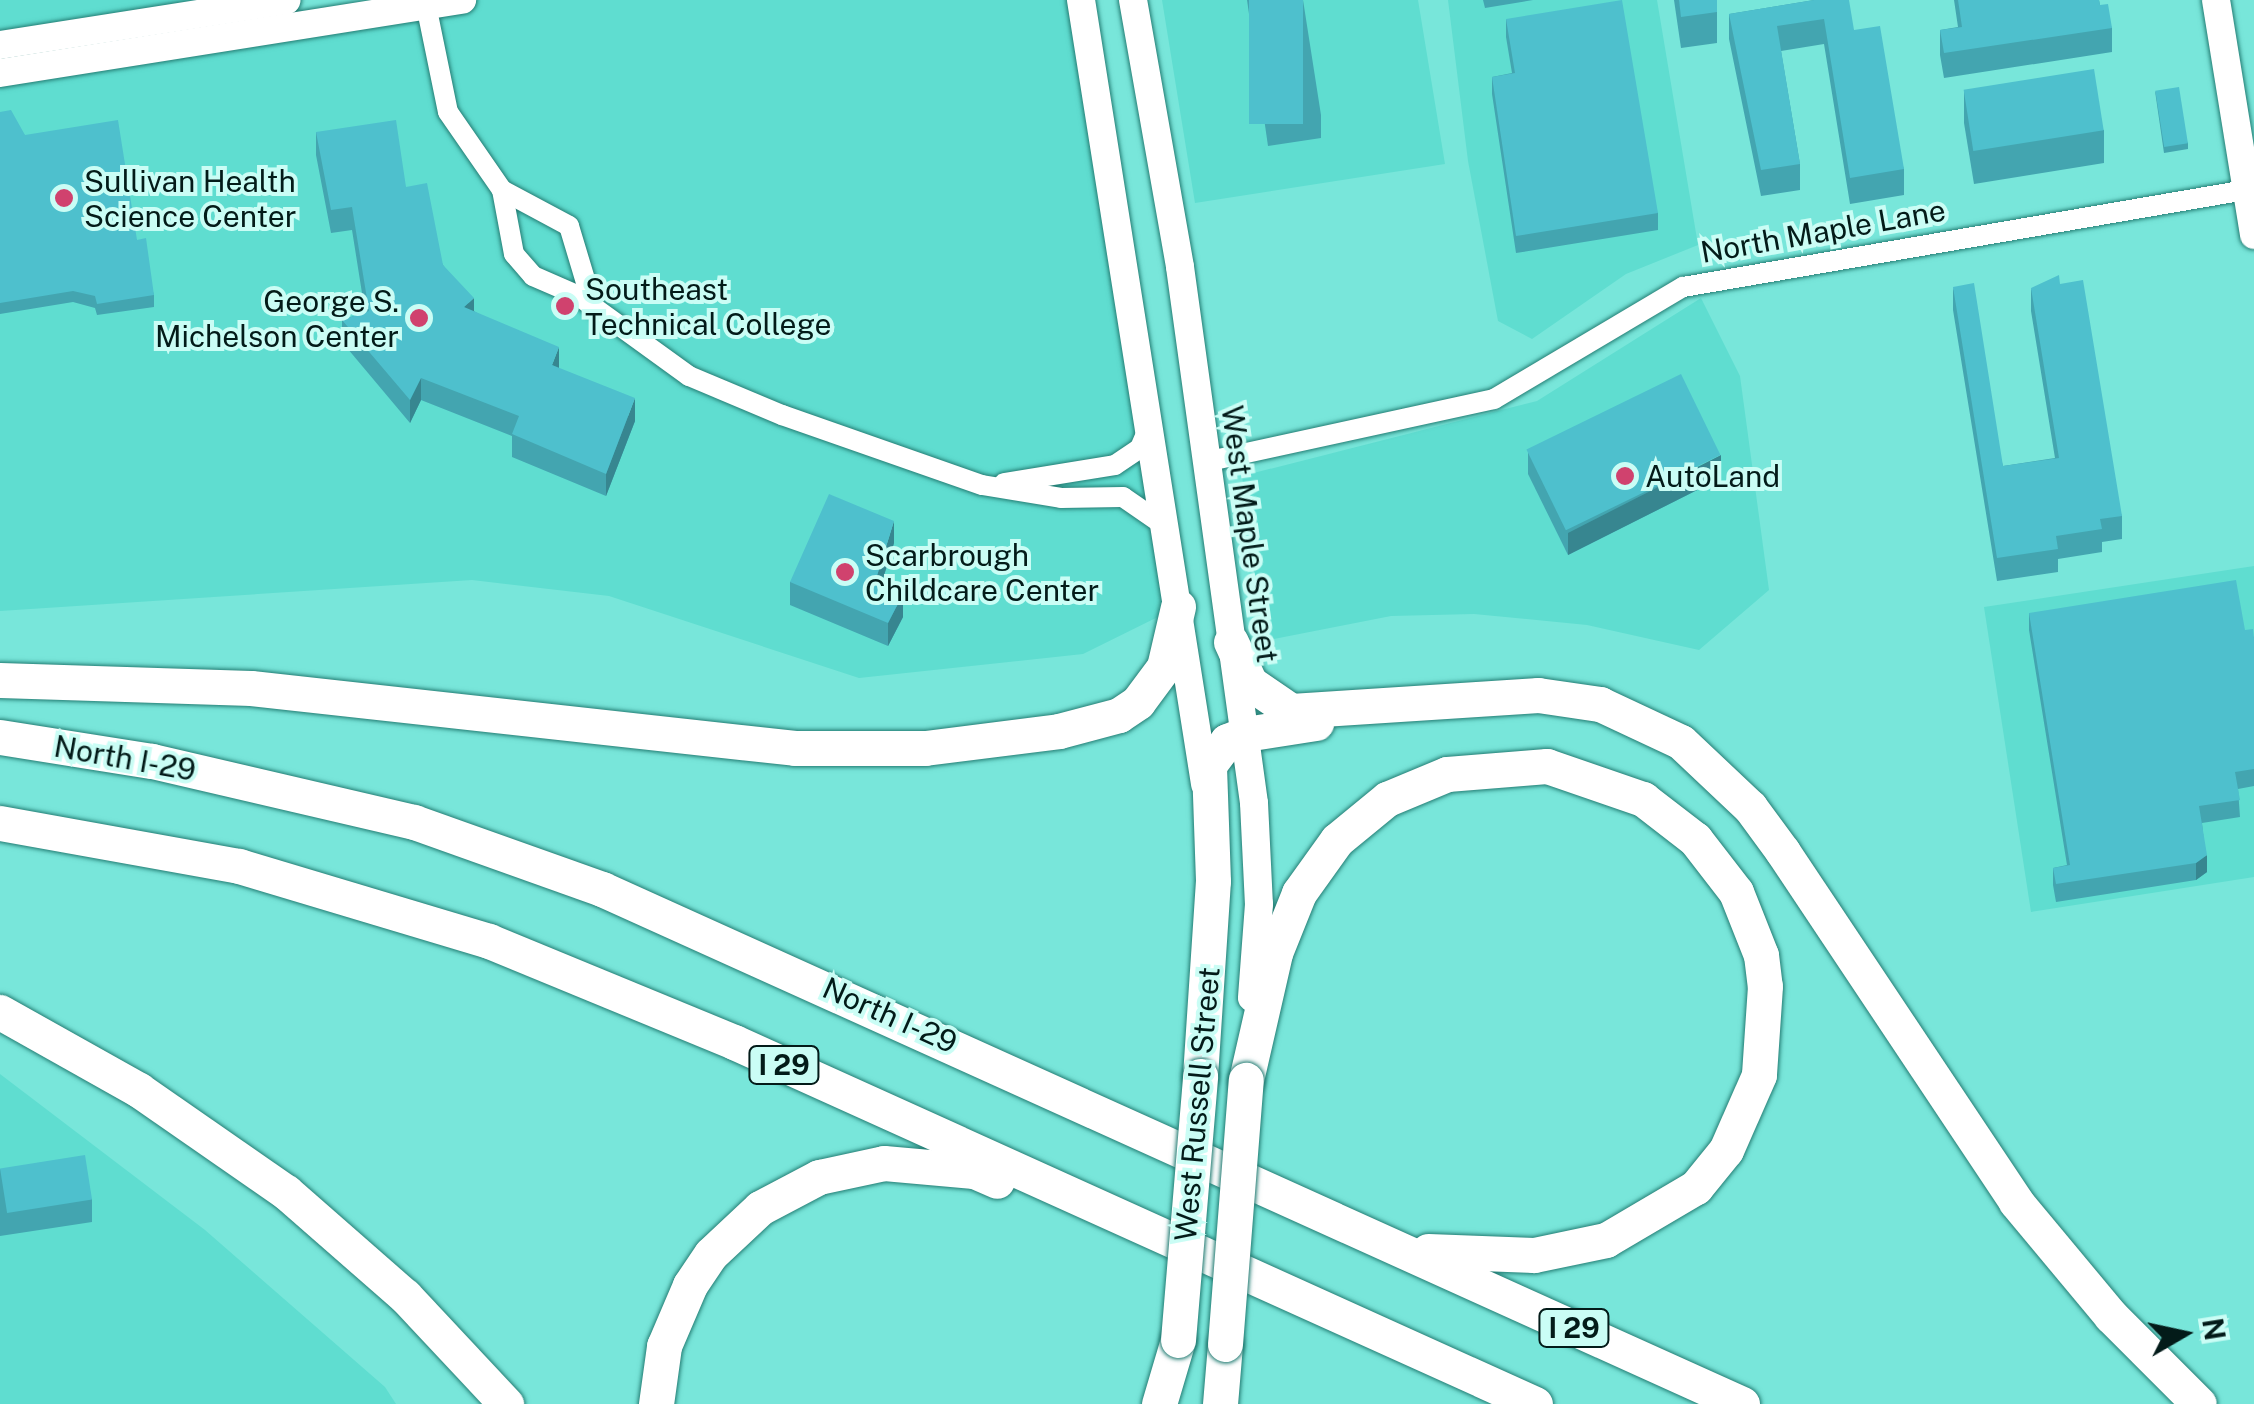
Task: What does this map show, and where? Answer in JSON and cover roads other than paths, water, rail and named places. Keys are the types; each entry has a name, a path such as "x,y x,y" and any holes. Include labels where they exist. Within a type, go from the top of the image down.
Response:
{"highway":[{"path":"0,680 252,688 795,748 925,748 1059,732 1119,714 1138,702 1164,667 1178,607"},
{"path":"1231,642 1250,683 1291,711 1538,695 1600,704 1681,742 1720,776 1783,852 2016,1202 2111,1316 2199,1404"},
{"path":"1245,734 1473,698"},
{"name":"West Russell Street","path":"1173,1404 1213,881 1208,765 1227,741 1245,734"},
{"name":"North I-29","path":"0,737 222,775 493,849 712,936 1742,1404"},
{"name":"West Russell Street","path":"1220,1404 1246,1080 1276,953 1299,893 1337,840 1387,800 1447,774 1547,766 1643,799 1695,839 1736,892 1761,954 1765,986 1759,1075 1713,1168 1629,1230 1581,1248 1534,1255 1406,1250"},
{"name":"I 29","path":"0,823 240,866 420,916 600,983 1535,1404"},
{"path":"0,1012 140,1090 286,1192 406,1296 506,1404"},
{"path":"656,1404 675,1314 711,1254 760,1208 819,1178 884,1164 974,1171 1078,1218 1145,1226"},
{"path":"1160,1404 1178,1340"}],"main road":[{"path":"0,45 286,0"},
{"path":"0,73 462,0"},
{"path":"1081,0 1208,804"},
{"name":"West Maple Street","path":"1132,0 1172,219 1245,734 1259,904 1246,1080"},
{"path":"2216,0 2254,235"}],"street":[{"path":"426,3 448,112 502,190 510,243 522,264 593,306 689,376 982,486 1061,498 1123,497 1155,513 1166,528"},
{"path":"502,190 569,226 593,306"},
{"name":"North Maple Lane","path":"1206,462 1494,399 1683,287 2246,190"},
{"path":"982,486 1114,465 1140,448 1150,425"}],"place":[{"name":"Sullivan Health Science Center","path":"64,198"},
{"name":"Southeast Technical College","path":"565,306"},
{"name":"George S. Michelson Center","path":"419,318"},
{"name":"AutoLand","path":"1625,476"},
{"name":"Scarbrough Childcare Center","path":"845,572"}]}
